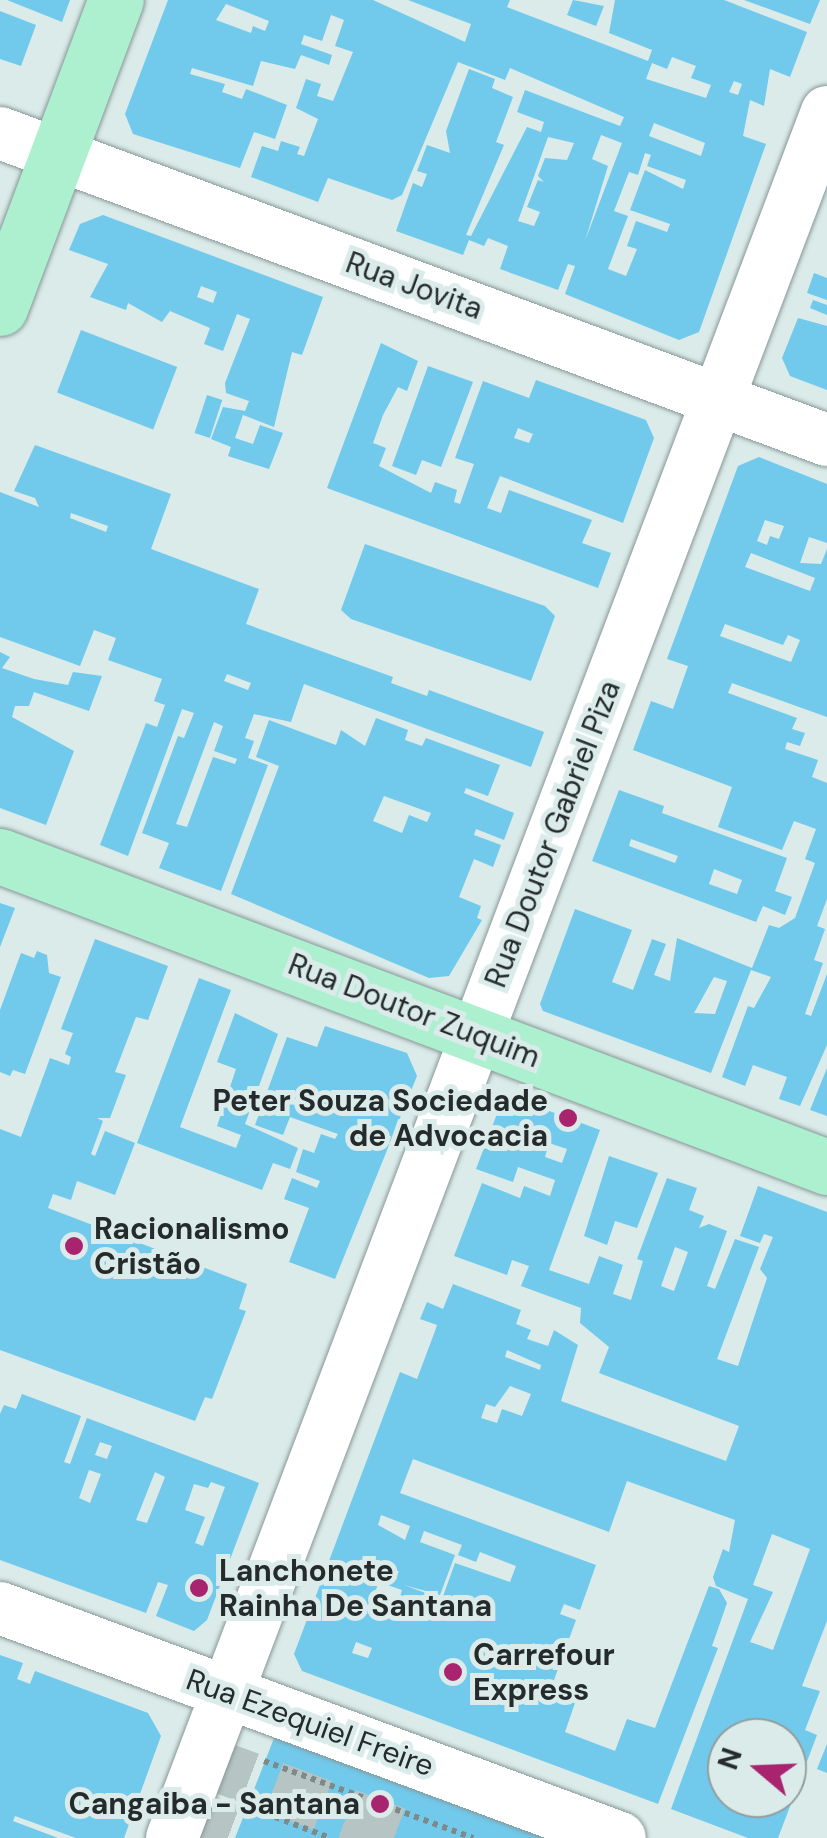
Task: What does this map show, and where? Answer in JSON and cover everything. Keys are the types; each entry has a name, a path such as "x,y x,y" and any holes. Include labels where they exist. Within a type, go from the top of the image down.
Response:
{"main road":[{"path":"0,308 116,0"},
{"name":"Rua Doutor Zuquim","path":"0,856 827,1167"}],"street":[{"name":"Rua Doutor Gabriel Piza","path":"172,1838 827,112"},
{"name":"Rua Jovita","path":"0,133 827,440"},
{"name":"Rua Ezequiel Freire","path":"0,1608 620,1838"}],"path":[{"path":"264,1761 473,1838"},
{"path":"247,1806 330,1838"}],"building":[{"path":"7,0 70,0 62,22"},
{"path":"168,0 373,0 465,42 471,24 408,0 510,0 507,7 648,61 652,50 609,33 615,0 724,0 807,32 790,77 770,69 764,106 750,100 743,136 766,144 699,332 679,340 565,294 575,266 568,264 558,290 500,269 508,246 488,238 484,246 469,240 463,255 396,231 413,183 422,187 427,174 417,171 427,145 450,153 446,131 469,69 495,79 492,88 513,97 496,142 504,145 466,235 471,236 527,127 541,132 544,122 517,112 525,90 620,126 624,117 510,68 505,80 458,62 402,195 392,200 328,178 318,202 251,177 262,146 278,151 281,141 300,147 297,154 304,156 318,119 296,108 306,79 321,84 317,96 333,101 353,52 335,46 344,20 331,15 322,41 304,35 301,44 332,55 329,65 301,55 295,69 261,61 253,86 192,68 190,74 225,84 222,92 242,99 246,89 287,105 275,139 254,132 240,168 133,134 125,114","holes":["226,4 269,21 265,31 253,26 251,33 216,20","672,57 696,66 691,78 711,85 706,98 646,79 652,63 667,69","734,81 742,84 738,95 729,92","654,123 705,143 701,156 649,136","601,135 622,143 585,241 608,166 592,159","548,137 574,143 567,160 545,158 538,176 544,182 538,180 527,207 540,212 534,226 518,221","645,153 651,155 647,166 686,180 683,189 645,170 630,210 670,224 667,232 636,221 627,246 637,249 626,276 608,269 628,216 614,211 629,172 638,175"]},
{"path":"573,0 604,6 596,26 567,15"},
{"path":"744,0 820,0 810,24"},
{"path":"0,11 36,25 21,66 0,59"},
{"path":"103,215 323,297 302,355 292,352 274,427 243,415 235,438 253,444 260,425 283,433 269,469 228,456 231,447 211,439 223,407 245,411 249,401 226,393 225,383 250,319 237,314 223,351 204,344 210,328 170,311 162,322 128,303 126,310 90,297 108,264 69,250 80,224","holes":["201,286 217,292 213,303 197,297"]},
{"path":"814,273 827,278 827,300 807,293"},
{"path":"813,300 827,305 827,315 810,308"},
{"path":"798,318 827,326 827,390 790,376 782,358"},
{"path":"81,330 177,367 153,429 57,393"},
{"path":"381,343 418,361 407,391 398,387 383,415 373,443 386,448 379,466 431,493 435,482 457,490 454,502 460,504 474,464 455,458 483,381 529,398 536,380 646,420 654,438 623,523 500,476 487,508 501,513 509,490 592,520 582,543 611,553 598,588 327,488","holes":["518,428 533,434 529,443 514,438"]},
{"path":"428,366 473,382 441,467 422,460 416,475 392,466"},
{"path":"207,395 222,400 210,438 195,433"},
{"path":"35,445 171,494 151,549 259,589 246,624 393,677 391,683 427,696 429,690 544,732 531,767 304,684 291,722 254,714 245,738 254,741 248,758 268,765 221,891 159,868 169,843 142,833 178,736 184,738 194,713 182,709 128,856 100,845 146,723 157,727 165,705 154,701 162,679 108,660 116,638 94,630 80,666 0,637 0,492 39,507 35,498 14,491","holes":["71,513 108,526 106,532 70,518","227,674 251,683 248,690 224,681","214,722 223,726 214,751 237,759 235,764 213,757 187,827 176,824"]},
{"path":"759,457 827,484 827,543 809,537 800,563 821,564 827,549 827,717 732,683 728,693 797,718 792,729 805,733 800,746 787,742 785,749 818,760 812,777 827,783 827,899 817,926 825,929 814,960 823,963 805,1014 811,1016 827,974 827,1045 800,1106 779,1099 787,1077 753,1065 745,1086 722,1077 748,1006 754,1008 771,977 751,970 711,1073 543,1011 540,1004 575,909 632,930 612,982 633,990 652,939 666,944 654,975 670,981 677,938 752,968 769,925 779,928 795,918 815,863 805,859 816,829 794,821 782,850 718,827 732,787 633,750 651,701 673,709 688,666 667,659 738,466","holes":["765,520 784,526 779,539 770,536 767,545 757,541","751,553 815,578 810,591 745,567","725,624 783,645 788,635 800,640 791,662 720,636","714,977 727,981 715,1014 694,1013"]},
{"path":"365,544 545,606 555,616 531,681 351,619 341,610"},
{"path":"0,652 10,657 2,668 34,679 68,685 73,672 102,676 89,711 34,692 29,706 15,706 12,717 74,751 46,825 0,808"},
{"path":"376,718 408,730 405,740 422,746 426,738 500,765 488,796 466,788 464,793 514,813 504,840 476,829 474,835 501,845 493,867 474,859 459,897 481,906 477,918 482,920 449,976 429,978 231,894 279,766 256,757 269,720 336,745 341,730 365,746","holes":["384,796 431,813 427,822 409,815 402,833 373,821"]},
{"path":"619,790 664,806 662,813 787,858 775,891 792,897 785,915 763,906 756,922 592,861","holes":["631,839 678,856 675,863 629,846","714,869 742,880 737,894 709,884"]},
{"path":"0,903 15,908 0,947"},
{"name":"Racionalismo Cristão","path":"95,939 168,966 148,1020 136,1017 115,1072 126,1075 110,1118 97,1118 103,1121 91,1154 95,1156 105,1131 135,1143 115,1195 77,1181 71,1200 53,1194 48,1208 247,1284 239,1309 246,1311 212,1399 205,1397 195,1421 0,1350 0,1129 21,1137 50,1058 69,1065 71,1057 65,1054 73,1033 61,1029"},
{"path":"37,951 47,955 49,973 61,977 25,1074 13,1070 10,1076 0,1072 0,1010 21,953 34,958"},
{"path":"199,978 231,990 180,1127 236,1148 241,1135 217,1126 236,1069 217,1062 235,1013 278,1034 245,1124 298,1148 290,1169 273,1163 262,1190 137,1143"},
{"path":"325,1026 407,1053 417,1076 335,1279 289,1262 309,1208 284,1199 292,1178 317,1188 320,1181 296,1172 303,1149 314,1153 321,1134 335,1139 338,1134 290,1117 283,1135 255,1125 287,1037 317,1047"},
{"path":"827,1068 827,1116 810,1110"},
{"path":"512,1097 600,1130 549,1270 589,1284 599,1256 623,1265 613,1294 631,1300 643,1261 637,1259 667,1178 697,1188 689,1210 704,1216 699,1228 709,1224 727,1231 707,1286 715,1289 735,1239 759,1247 717,1359 738,1366 767,1278 760,1269 773,1237 764,1234 760,1243 740,1236 758,1186 827,1212 827,1621 802,1686 820,1691 807,1725 807,1718 707,1718 707,1818 786,1818 778,1838 748,1838 671,1809 748,1599 716,1586 713,1577 723,1549 729,1552 735,1520 627,1481 609,1532 413,1459 400,1493 596,1565 580,1610 564,1604 560,1614 576,1620 550,1691 576,1700 565,1732 615,1751 627,1719 655,1728 709,1586 719,1589 727,1603 712,1646 718,1648 658,1804 302,1671 294,1654 400,1372 417,1379 437,1325 420,1319 427,1302 443,1309 453,1284 521,1310 516,1324 531,1330 527,1339 548,1346 554,1330 578,1345 561,1401 726,1461 739,1426 599,1373 609,1347 580,1323 581,1308 521,1286 529,1266 512,1260 507,1275 454,1256 482,1183 520,1198 524,1186 550,1196 555,1180 518,1167 513,1182 476,1169 503,1098","holes":["549,1143 567,1149 562,1163 545,1157","675,1247 688,1252 674,1291 661,1286","507,1350 541,1365 540,1370 505,1357","510,1386 531,1394 522,1416 502,1409 497,1423 481,1418 486,1404 495,1407","381,1515 410,1526 405,1540 378,1525","424,1531 462,1545 458,1555 476,1562 480,1552 516,1566 510,1582 455,1563 442,1599 404,1585 440,1595 455,1555 420,1542","772,1534 810,1549 773,1650 750,1642 773,1592 753,1585","379,1582 402,1590 399,1600 375,1592","356,1642 372,1648 368,1658 352,1653","533,1643 546,1649 542,1662 528,1657"]},
{"path":"609,1156 658,1173 637,1228 615,1221 607,1245 584,1236"},
{"path":"22,1394 81,1416 64,1462 70,1464 87,1418 259,1483 207,1620 194,1631 156,1616 168,1585 158,1582 146,1613 0,1560 0,1414 4,1405 16,1409","holes":["100,1442 112,1446 107,1459 95,1455","89,1470 101,1474 90,1503 79,1498","155,1472 165,1477 147,1523 136,1520","211,1482 225,1487 203,1546 195,1543 205,1517 185,1510 194,1484 208,1488"]},
{"path":"0,1655 23,1663 17,1679 30,1684 35,1671 148,1713 161,1736 124,1838 76,1838 15,1816 13,1821 58,1838 0,1838"},
{"path":"807,1731 817,1735 807,1761"},
{"path":"276,1733 555,1838 235,1838"},
{"path":"827,1744 827,1773 817,1769"}],"tunnel":[{"path":"201,1760 410,1838"},
{"path":"182,1812 252,1838"}],"place":[{"name":"Peter Souza Sociedade de Advocacia","path":"568,1118"},
{"name":"Racionalismo Cristão","path":"74,1246"},
{"name":"Lanchonete Rainha De Santana","path":"199,1588"},
{"name":"Carrefour Express","path":"453,1672"},
{"name":"Cangaiba - Santana","path":"380,1804"}]}
